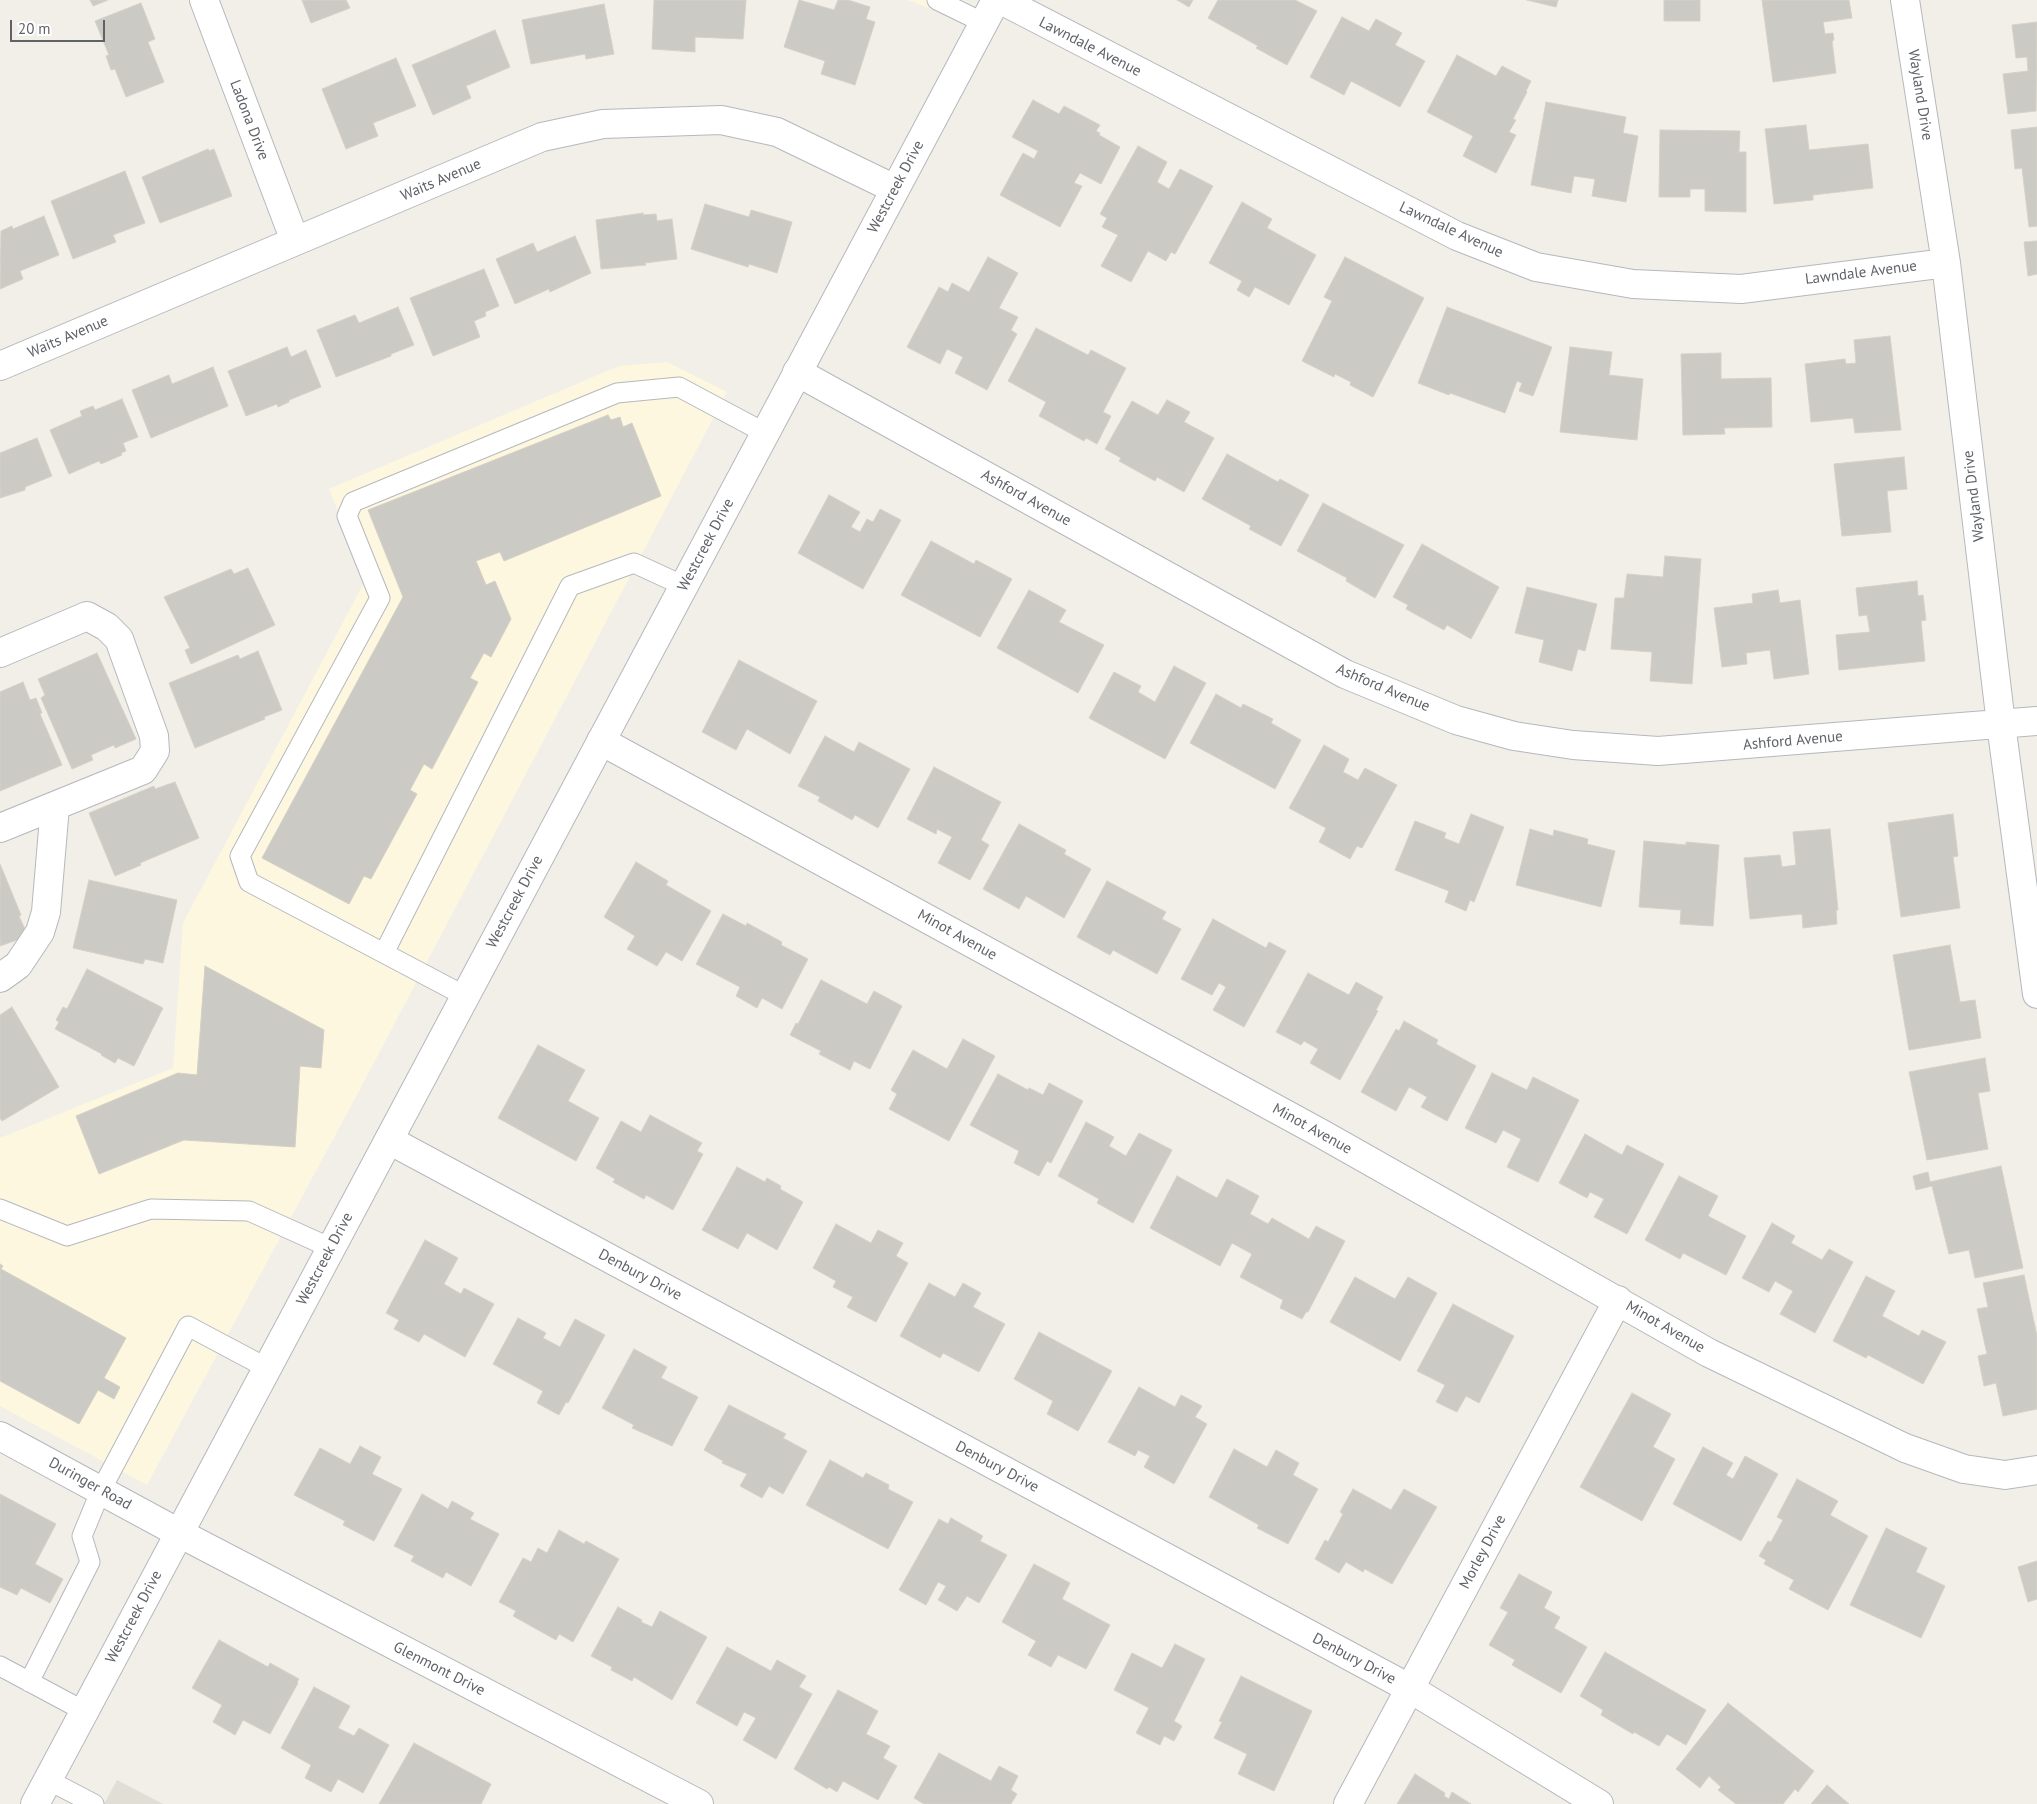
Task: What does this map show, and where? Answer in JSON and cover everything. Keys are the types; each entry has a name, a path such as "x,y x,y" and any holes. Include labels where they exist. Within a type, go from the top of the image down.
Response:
{"street":[{"name":"Ladona Drive","path":"204,0 295,241"},
{"name":"Lawndale Avenue","path":"1001,0 1457,236 1536,267 1633,284 1741,289 1946,262"},
{"name":"Wayland Drive","path":"1905,0 1946,262 2001,724 2037,994"},
{"name":"Westcreek Drive","path":"35,1804 990,11"},
{"name":"Waits Avenue","path":"0,366 542,138 603,124 721,120 777,132 895,189"},
{"name":"Ashford Avenue","path":"798,372 1346,674 1456,720 1514,736 1573,745 1658,752 2037,721"},
{"path":"0,653 87,616 107,627 119,639 154,736 155,751 143,770 0,828"},
{"name":"Minot Avenue","path":"601,741 1322,1134 1709,1353 1905,1448 1964,1468 2005,1475 2037,1470"},
{"path":"0,978 18,965 40,932 46,912 55,806"},
{"name":"Denbury Drive","path":"389,1140 1409,1688 1599,1804"},
{"name":"Morley Drive","path":"1348,1804 1618,1300"},
{"name":"Duringer Road","path":"0,1436 179,1533"},
{"name":"Glenmont Drive","path":"179,1533 699,1804"}],"lane":[{"path":"937,0 990,11"},
{"path":"465,996 249,882 240,856 380,598 347,516 353,502 617,393 679,388 765,433"},
{"path":"384,953 570,586 634,563 684,586"},
{"path":"0,1208 67,1236 151,1208 249,1211 331,1248"},
{"path":"29,1682 90,1562 82,1536 101,1490 188,1326 267,1368"},
{"path":"0,1666 84,1711"},
{"path":"48,1780 94,1804"}],"shaded area":[{"path":"908,0 951,0 944,14"},
{"path":"667,362 727,392 359,1091 147,1485 0,1406 0,1138 173,1068 183,923 366,579 329,489 619,366"},
{"path":"117,1780 163,1804 104,1804"}],"building":[{"path":"90,0 108,0 93,6"},
{"path":"302,0 346,0 350,8 311,23"},
{"path":"654,0 746,0 743,39 695,37 695,52 652,49"},
{"path":"799,0 834,10 838,0 848,0 870,7 866,19 875,22 855,85 821,74 825,61 784,47"},
{"path":"1177,0 1193,0 1189,7"},
{"path":"1218,0 1295,0 1317,11 1287,65 1256,48 1258,46 1208,18"},
{"path":"1527,0 1558,0 1556,7"},
{"path":"1664,0 1700,0 1700,21 1664,21"},
{"path":"1762,0 1849,0 1852,18 1823,22 1825,34 1833,33 1834,40 1832,41 1836,73 1773,82"},
{"path":"141,3 155,39 148,42 164,82 126,97 115,69 111,70 106,56 109,55 95,21"},
{"path":"604,4 614,54 586,59 585,54 531,64 522,20"},
{"path":"1342,17 1369,31 1376,19 1402,33 1395,45 1425,61 1400,107 1351,81 1344,95 1310,77"},
{"path":"2037,22 2036,111 2008,114 2003,74 2028,71 2027,57 2016,58 2012,25"},
{"path":"495,30 510,67 466,86 471,98 433,115 412,65"},
{"path":"1457,55 1496,76 1502,66 1531,81 1513,119 1516,120 1509,132 1516,135 1496,173 1463,156 1473,136 1427,112"},
{"path":"396,58 416,106 373,123 378,136 346,149 322,89"},
{"path":"1033,100 1059,114 1064,106 1100,125 1096,131 1100,133 1099,135 1120,147 1101,184 1080,173 1074,183 1082,186 1060,227 1000,195 1023,153 1034,159 1038,151 1012,137"},
{"path":"1546,102 1626,117 1623,133 1638,136 1626,202 1592,196 1595,179 1574,176 1571,193 1531,185"},
{"path":"1806,125 1809,150 1868,144 1873,188 1813,195 1813,200 1774,204 1765,129"},
{"path":"2037,127 2037,226 2029,227 2022,168 2015,169 2011,130"},
{"path":"1660,130 1740,131 1739,152 1746,152 1746,212 1705,211 1705,189 1690,189 1690,197 1659,197"},
{"path":"1138,146 1167,162 1157,182 1169,189 1180,169 1213,186 1175,254 1171,252 1166,261 1148,251 1131,282 1101,266 1118,235 1102,227 1107,218 1100,214"},
{"path":"208,149 209,151 214,149 232,196 160,223 142,177"},
{"path":"125,171 145,223 113,235 116,242 73,259 51,201"},
{"path":"1242,202 1272,219 1267,228 1316,255 1289,305 1255,287 1249,297 1237,290 1242,281 1209,263"},
{"path":"705,204 749,217 751,210 792,222 777,273 749,264 748,267 691,249"},
{"path":"643,213 643,215 656,214 657,221 672,219 677,259 645,263 646,265 601,269 596,220"},
{"path":"44,216 59,255 20,271 23,279 0,289 1,231 12,226 13,229"},
{"path":"575,236 591,273 550,292 549,289 515,304 496,259 533,243 537,252"},
{"path":"2037,241 2037,274 2028,276 2024,242"},
{"path":"988,257 1018,273 999,308 1018,317 1011,330 1017,334 987,390 955,373 963,357 947,349 940,364 907,347 939,287 948,292 952,283 969,292"},
{"path":"1345,257 1424,298 1373,397 1350,385 1351,382 1335,374 1334,377 1302,361 1332,301 1324,297"},
{"path":"484,269 499,306 485,312 486,316 474,321 480,337 433,356 410,298"},
{"path":"398,307 414,345 336,377 317,330 355,315 359,323"},
{"path":"1447,307 1552,347 1533,396 1519,391 1522,383 1517,381 1505,413 1418,383"},
{"path":"1036,328 1088,355 1091,350 1126,368 1103,412 1111,416 1097,444 1086,438 1084,441 1039,416 1046,402 1008,381"},
{"path":"1890,336 1901,430 1855,433 1853,418 1811,422 1805,364 1845,359 1846,364 1856,363 1854,340"},
{"path":"287,347 291,357 306,350 321,387 289,400 289,402 278,407 277,404 246,416 228,371"},
{"path":"1570,347 1612,352 1609,375 1643,379 1637,440 1560,432"},
{"path":"1721,353 1721,379 1771,378 1772,427 1724,428 1725,434 1683,435 1681,354"},
{"path":"213,367 228,406 151,438 132,390 169,375 172,384"},
{"path":"122,399 138,437 123,443 126,451 121,453 122,455 101,464 99,461 69,474 50,430 82,416 80,411 93,406 95,410"},
{"path":"1167,400 1190,412 1184,422 1214,438 1184,492 1157,477 1155,481 1119,461 1121,458 1105,449 1132,401 1158,415"},
{"path":"608,415 611,420 620,417 623,427 632,423 661,496 504,561 500,552 476,561 486,585 495,581 511,619 491,657 484,653 470,678 478,682 432,769 424,764 410,790 417,794 371,879 364,876 349,904 262,858 403,597 368,510"},
{"path":"37,438 52,476 25,487 25,490 0,498 0,453"},
{"path":"1227,454 1278,482 1280,479 1309,495 1281,546 1249,529 1251,526 1202,499"},
{"path":"1904,457 1907,489 1887,491 1891,532 1842,536 1834,464"},
{"path":"829,495 860,512 851,527 860,532 867,519 873,522 880,509 901,520 863,589 798,553"},
{"path":"1323,503 1404,545 1375,598 1346,581 1347,578 1297,551"},
{"path":"931,541 974,564 976,560 1012,579 980,637 901,595"},
{"path":"1422,544 1499,587 1471,639 1447,625 1444,630 1406,609 1408,605 1393,597"},
{"path":"1665,556 1701,559 1692,684 1650,681 1652,652 1611,649 1615,598 1624,598 1627,574 1663,577"},
{"path":"248,568 275,625 191,664 185,650 190,648 164,597 231,569 234,574"},
{"path":"1917,581 1918,596 1923,595 1926,620 1921,621 1925,661 1839,670 1836,635 1870,632 1867,615 1859,616 1856,588"},
{"path":"1527,587 1597,604 1585,651 1578,649 1572,671 1539,662 1544,640 1515,633"},
{"path":"1029,590 1066,610 1059,622 1104,645 1078,693 997,648"},
{"path":"1778,590 1780,603 1800,600 1809,674 1774,679 1770,650 1746,653 1747,664 1722,667 1714,608 1753,603 1752,594"},
{"path":"258,651 282,710 195,748 169,683 238,655 240,659"},
{"path":"97,653 136,739 115,748 114,745 91,755 93,760 72,769 41,698 45,695 38,679"},
{"path":"739,660 817,701 790,754 747,729 736,750 702,732"},
{"path":"1174,666 1206,683 1165,759 1089,718 1114,672 1141,686 1138,692 1155,702"},
{"path":"23,682 30,700 36,698 42,713 40,714 62,765 0,791 0,692"},
{"path":"1216,694 1241,708 1243,704 1273,719 1271,723 1301,740 1275,789 1190,743"},
{"path":"825,736 854,752 859,742 910,769 878,828 855,815 852,820 818,801 820,797 798,786"},
{"path":"1324,745 1349,759 1343,772 1358,780 1365,768 1397,785 1362,848 1357,846 1350,859 1319,842 1326,828 1289,808"},
{"path":"934,767 1001,802 981,840 989,845 970,880 938,863 952,837 937,829 936,834 907,819"},
{"path":"175,782 199,838 140,863 141,865 115,876 89,813 154,786 155,789"},
{"path":"1471,814 1504,827 1474,902 1470,900 1466,911 1445,902 1449,891 1395,870 1415,821 1446,833 1444,838 1459,844"},
{"path":"1953,814 1958,856 1953,857 1960,908 1901,917 1888,823"},
{"path":"1019,824 1066,850 1064,854 1091,869 1064,918 1026,896 1019,909 983,889"},
{"path":"1530,829 1553,836 1554,830 1588,839 1587,844 1615,851 1601,907 1516,885"},
{"path":"1830,829 1838,910 1836,910 1837,924 1803,928 1802,914 1750,919 1744,858 1780,855 1782,867 1796,865 1793,832"},
{"path":"1644,841 1686,845 1686,842 1719,845 1713,926 1680,924 1681,910 1639,907"},
{"path":"636,862 668,881 666,885 711,911 682,961 666,952 657,966 627,949 635,936 604,917"},
{"path":"0,864 28,936 0,946"},
{"path":"89,880 177,900 163,963 145,959 143,964 73,948"},
{"path":"1107,881 1166,912 1162,919 1181,929 1157,974 1113,950 1110,955 1077,937"},
{"path":"723,914 746,926 747,923 782,942 781,945 808,959 782,1009 762,998 757,1008 736,996 740,987 696,964"},
{"path":"1213,919 1266,948 1269,942 1286,951 1244,1027 1213,1010 1226,987 1219,983 1212,995 1181,979"},
{"path":"1950,945 1960,1002 1975,1000 1981,1038 1909,1050 1893,955"},
{"path":"205,966 324,1030 321,1068 300,1066 295,1147 184,1140 99,1174 76,1116 178,1073 197,1075"},
{"path":"87,969 163,1008 134,1066 118,1058 115,1063 55,1029 59,1022 56,1020 63,1007 67,1009"},
{"path":"1308,973 1349,995 1356,982 1383,997 1376,1010 1378,1011 1340,1080 1310,1063 1318,1049 1304,1041 1301,1045 1276,1032"},
{"path":"821,980 867,1004 874,991 902,1006 870,1069 854,1061 850,1070 819,1054 821,1051 790,1035 796,1023 798,1024"},
{"path":"12,1007 59,1087 2,1121 0,1118 0,1015"},
{"path":"1404,1021 1438,1040 1436,1044 1476,1066 1447,1121 1421,1107 1427,1097 1409,1087 1396,1111 1361,1092 1396,1029 1399,1031"},
{"path":"963,1039 995,1056 949,1141 889,1109 897,1094 891,1090 913,1050 947,1069"},
{"path":"538,1045 585,1070 568,1101 599,1118 576,1161 498,1118"},
{"path":"1985,1058 1990,1091 1978,1093 1988,1149 1927,1160 1909,1072"},
{"path":"1492,1073 1527,1090 1533,1077 1579,1100 1538,1182 1507,1167 1521,1139 1503,1130 1496,1143 1465,1128"},
{"path":"998,1074 1028,1090 1029,1088 1043,1095 1049,1083 1083,1101 1051,1163 1047,1161 1039,1176 1014,1163 1019,1151 970,1125"},
{"path":"650,1115 702,1143 697,1151 703,1154 673,1210 646,1195 644,1199 613,1182 615,1179 596,1168 621,1121 641,1132"},
{"path":"1086,1122 1114,1137 1109,1146 1126,1156 1139,1133 1172,1150 1133,1223 1097,1203 1099,1199 1058,1176"},
{"path":"1585,1134 1622,1155 1627,1145 1664,1164 1627,1234 1594,1217 1604,1199 1590,1192 1587,1198 1559,1183"},
{"path":"2001,1166 2023,1268 1975,1278 1969,1250 1949,1254 1932,1186 1916,1190 1913,1176 1928,1172 1930,1182"},
{"path":"737,1167 765,1182 767,1178 781,1186 780,1189 803,1202 777,1250 747,1233 738,1249 702,1230"},
{"path":"1177,1176 1217,1198 1227,1179 1259,1196 1250,1214 1268,1224 1272,1218 1309,1239 1316,1226 1345,1241 1308,1312 1306,1312 1302,1319 1280,1308 1283,1300 1240,1277 1252,1254 1232,1243 1220,1266 1150,1228"},
{"path":"1679,1176 1718,1196 1708,1216 1746,1236 1726,1275 1683,1253 1680,1259 1645,1240"},
{"path":"1772,1223 1795,1236 1791,1243 1822,1260 1829,1249 1853,1262 1815,1333 1780,1314 1793,1291 1775,1281 1769,1292 1742,1278"},
{"path":"836,1224 871,1243 878,1230 903,1243 896,1256 908,1263 876,1322 847,1307 853,1297 833,1287 836,1281 813,1268"},
{"path":"425,1240 458,1258 444,1284 461,1294 464,1288 494,1304 465,1357 424,1334 419,1342 394,1329 399,1320 386,1313"},
{"path":"0,1264 3,1266 1,1269 126,1338 104,1378 120,1387 114,1399 98,1390 79,1424 0,1381"},
{"path":"2024,1275 2037,1336 2037,1409 2003,1416 1996,1383 1984,1386 1978,1356 1987,1354 1977,1309 1988,1307 1983,1283"},
{"path":"1866,1276 1895,1291 1882,1316 1919,1336 1922,1330 1946,1342 1923,1384 1868,1355 1866,1358 1833,1341"},
{"path":"1355,1277 1395,1299 1408,1277 1437,1293 1400,1361 1330,1322"},
{"path":"929,1283 955,1297 963,1283 981,1293 973,1307 1005,1324 979,1372 943,1353 940,1358 900,1336"},
{"path":"1453,1304 1514,1336 1479,1403 1466,1396 1457,1412 1436,1402 1445,1385 1417,1371"},
{"path":"518,1318 546,1333 543,1338 560,1347 575,1319 605,1335 568,1403 566,1402 559,1415 537,1403 543,1391 493,1364"},
{"path":"1039,1332 1112,1371 1078,1431 1047,1414 1053,1401 1014,1379"},
{"path":"634,1349 667,1367 661,1378 698,1397 672,1446 632,1428 634,1425 602,1408"},
{"path":"1139,1387 1175,1407 1181,1395 1202,1406 1195,1417 1207,1424 1174,1484 1144,1467 1150,1456 1138,1450 1135,1456 1108,1442"},
{"path":"1632,1393 1671,1414 1653,1447 1675,1459 1642,1521 1580,1487"},
{"path":"729,1405 786,1434 783,1438 807,1451 783,1494 769,1486 762,1498 740,1486 747,1474 722,1463 723,1461 704,1450"},
{"path":"360,1446 381,1457 372,1474 402,1489 374,1541 343,1525 345,1521 294,1495 320,1448 350,1464"},
{"path":"1703,1447 1733,1463 1726,1475 1733,1479 1745,1456 1778,1474 1741,1541 1673,1504"},
{"path":"1234,1449 1267,1467 1276,1450 1299,1463 1293,1475 1318,1489 1288,1544 1257,1528 1259,1525 1209,1497"},
{"path":"830,1460 863,1478 866,1473 889,1485 888,1489 913,1502 888,1549 806,1505"},
{"path":"1797,1479 1838,1501 1830,1515 1868,1536 1828,1610 1789,1589 1794,1580 1764,1564 1766,1560 1759,1556 1768,1541 1771,1542 1783,1520 1777,1517"},
{"path":"1353,1489 1391,1510 1404,1489 1437,1507 1392,1584 1365,1569 1363,1572 1346,1562 1339,1573 1315,1559 1325,1540 1328,1542 1343,1514 1340,1512"},
{"path":"0,1494 56,1524 35,1564 63,1579 50,1603 21,1588 17,1595 0,1587"},
{"path":"422,1494 448,1509 452,1501 474,1513 470,1519 499,1534 471,1586 446,1572 443,1578 411,1561 414,1556 394,1546"},
{"path":"951,1518 983,1536 980,1541 1007,1555 979,1603 967,1596 957,1611 938,1600 946,1586 938,1582 926,1605 899,1590 939,1519 948,1524"},
{"path":"1886,1528 1927,1548 1916,1572 1945,1586 1921,1638 1850,1605"},
{"path":"559,1530 584,1544 586,1541 619,1559 573,1642 559,1634 556,1640 513,1616 516,1611 499,1602 523,1558 531,1562 538,1548 547,1553"},
{"path":"2037,1561 2037,1599 2028,1602 2018,1567"},
{"path":"1034,1564 1070,1583 1062,1599 1110,1625 1086,1669 1058,1655 1051,1667 1028,1655 1036,1641 1002,1622"},
{"path":"1519,1574 1552,1592 1544,1608 1560,1617 1554,1628 1587,1647 1561,1693 1512,1665 1515,1660 1489,1645 1508,1612 1500,1608"},
{"path":"618,1607 652,1627 660,1611 707,1637 672,1700 634,1677 632,1681 611,1670 612,1667 591,1656"},
{"path":"219,1640 268,1667 270,1663 299,1679 270,1734 243,1720 235,1735 213,1722 222,1705 192,1688"},
{"path":"1175,1644 1205,1659 1174,1721 1182,1726 1174,1741 1164,1736 1160,1745 1136,1733 1149,1708 1114,1690 1132,1653 1162,1668"},
{"path":"727,1647 771,1671 777,1660 806,1676 799,1687 812,1694 776,1759 743,1740 756,1718 744,1712 737,1726 696,1703"},
{"path":"1605,1652 1706,1710 1686,1745 1667,1734 1659,1746 1634,1732 1633,1734 1601,1715 1603,1710 1580,1696"},
{"path":"1241,1676 1312,1711 1274,1791 1238,1774 1247,1754 1214,1738 1222,1722 1219,1721"},
{"path":"314,1687 350,1706 338,1728 354,1736 359,1728 389,1745 363,1793 338,1779 331,1792 305,1778 311,1765 281,1748"},
{"path":"838,1690 878,1711 866,1734 890,1746 883,1758 897,1766 878,1800 843,1781 837,1792 829,1787 827,1789 794,1769"},
{"path":"1728,1703 1814,1771 1798,1792 1795,1789 1783,1804 1736,1804 1718,1790 1721,1787 1709,1776 1700,1788 1676,1769"},
{"path":"414,1743 491,1784 481,1804 379,1804"},
{"path":"939,1753 991,1781 999,1766 1018,1776 1011,1790 1017,1794 1011,1804 924,1804 914,1798"},
{"path":"1415,1774 1445,1793 1444,1796 1449,1799 1452,1792 1471,1804 1397,1804"},
{"path":"1827,1785 1849,1804 1811,1804"}]}
